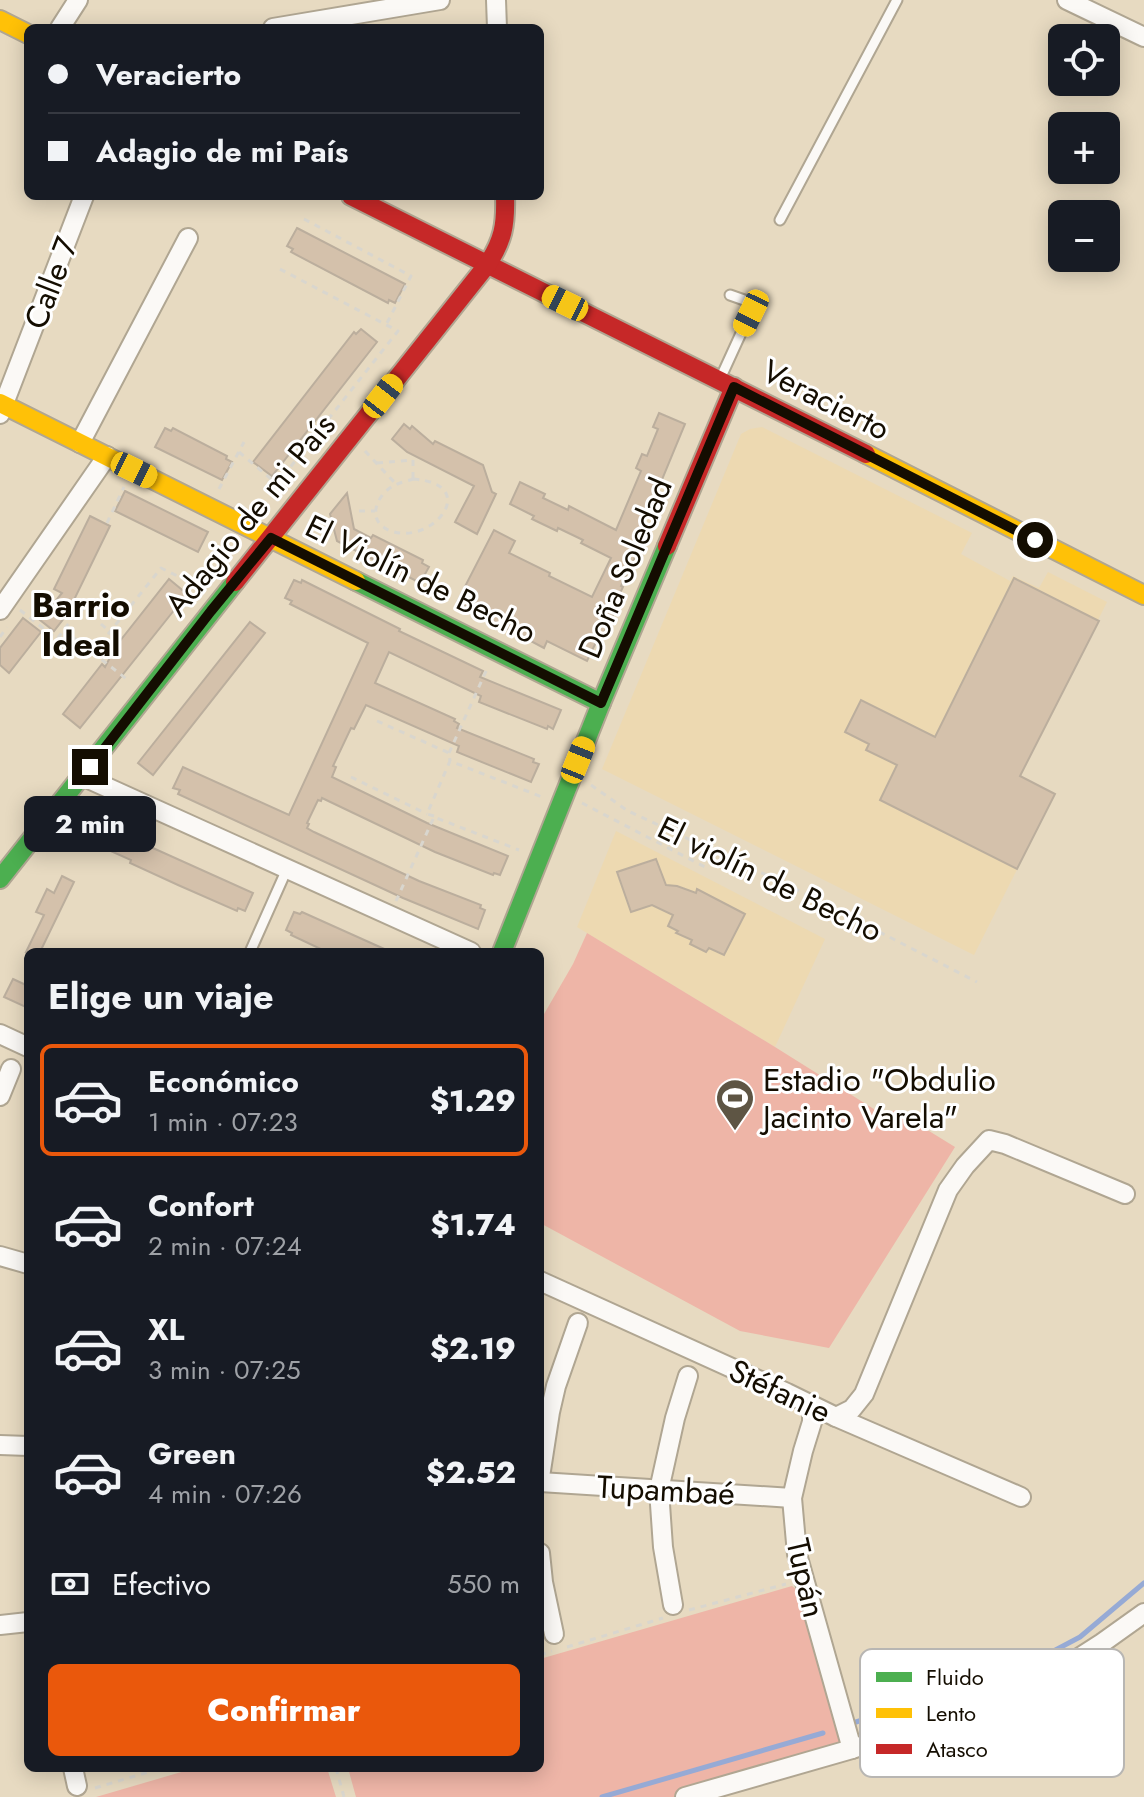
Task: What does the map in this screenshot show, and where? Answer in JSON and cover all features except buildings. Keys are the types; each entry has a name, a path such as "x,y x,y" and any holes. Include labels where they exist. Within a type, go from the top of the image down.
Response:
{"street":[{"path":"63,24 78,0"},
{"path":"297,24 440,0"},
{"path":"496,0 497,24"},
{"path":"1067,0 1144,37"},
{"path":"0,20 24,32"},
{"name":"Calle 7","path":"1,407 82,200"},
{"name":"Veracierto","path":"359,200 1144,595"},
{"name":"Adagio de mi País","path":"0,879 487,265 505,233 505,200"},
{"path":"80,443 188,238"},
{"name":"Doña Soledad","path":"504,948 727,384"},
{"name":"El Violín de Becho","path":"1,407 107,456 601,703"},
{"path":"0,610 107,456"},
{"path":"82,776 462,948"},
{"path":"0,1034 24,1045"},
{"path":"0,1096 11,1069"},
{"path":"836,1417 852,1409 864,1394 948,1190 989,1140 1125,1194"},
{"path":"0,1256 24,1263"},
{"name":"Stéfanie","path":"544,1283 836,1417 1021,1497"},
{"path":"544,1452 556,1386 578,1323"},
{"path":"673,1605 663,1547 659,1490 688,1376"},
{"name":"Tupán","path":"812,1405 812,1422 792,1498 797,1554 852,1749"},
{"path":"0,1445 24,1446"},
{"name":"Tupambaé","path":"544,1479 792,1498"},
{"path":"544,1587 554,1634"},
{"path":"1093,1649 1144,1613"},
{"path":"0,1625 24,1622"},
{"path":"690,1796 860,1746"}],"lane":[{"path":"780,220 897,0"},
{"path":"727,384 753,307 747,301 730,295"},
{"path":"252,948 287,869"}],"path":[{"path":"304,219 411,276 386,325"},
{"path":"239,452 277,484 398,331 278,268"},
{"path":"350,439 368,453 396,484"},
{"path":"220,489 244,442"},
{"path":"377,463 413,459 413,479"},
{"path":"107,523 133,469"},
{"path":"413,479 436,483 444,489 448,496 447,509 434,523 416,532 396,533 383,528 375,511 381,496 396,484 413,479"},
{"path":"359,511 375,511"},
{"path":"93,653 161,568 202,588"},
{"path":"19,609 57,639 75,615 87,606"},
{"path":"101,624 110,632"},
{"path":"64,630 129,681"},
{"path":"427,814 450,761 449,753 496,650"},
{"path":"377,721 449,753"},
{"name":"El violín de Becho","path":"578,760 590,784 628,811 786,884 977,982"},
{"path":"450,761 563,799 705,867"},
{"path":"351,777 427,814 539,858"},
{"path":"389,915 434,817"},
{"path":"81,1781 137,1772"},
{"path":"337,1772 344,1797"}],"shaded area":[{"path":"762,427 972,533 961,554 1010,581 1013,576 1039,588 1048,572 1107,602 1020,776 1055,794 974,955 602,769 741,434"},
{"path":"616,831 825,939 775,1047 577,927"},
{"name":"Estadio \"Obdulio Jacinto Varela\"","path":"587,933 885,1116 895,1110 955,1147 829,1348 740,1331 544,1225 544,1014"},
{"path":"792,1586 796,1589 840,1740 836,1748 674,1797 356,1797 349,1772 544,1772 544,1658"},
{"path":"181,1772 328,1772 336,1797 96,1797"}],"waterway":[{"path":"1057,1649 1080,1637 1144,1583"},
{"path":"856,1722 860,1721"},
{"path":"602,1797 823,1733"}],"traffic: fast":[{"path":"504,948 667,546"},
{"path":"356,581 601,703"},
{"path":"0,879 235,582"}],"traffic: slow":[{"path":"0,20 24,32"},
{"path":"0,403 356,581"},
{"path":"866,454 1144,595"}],"traffic: jam":[{"path":"359,200 866,454"},
{"path":"235,582 487,265 502,232 505,200"},
{"path":"667,546 734,387"}],"place":[{"name":"Estadio \"Obdulio Jacinto Varela\"","path":"735,1132"}],"district":[{"name":"Barrio Ideal","path":"81,624"}],"route":[{"path":"90,767 271,538 601,703 734,387 1035,540"}]}
